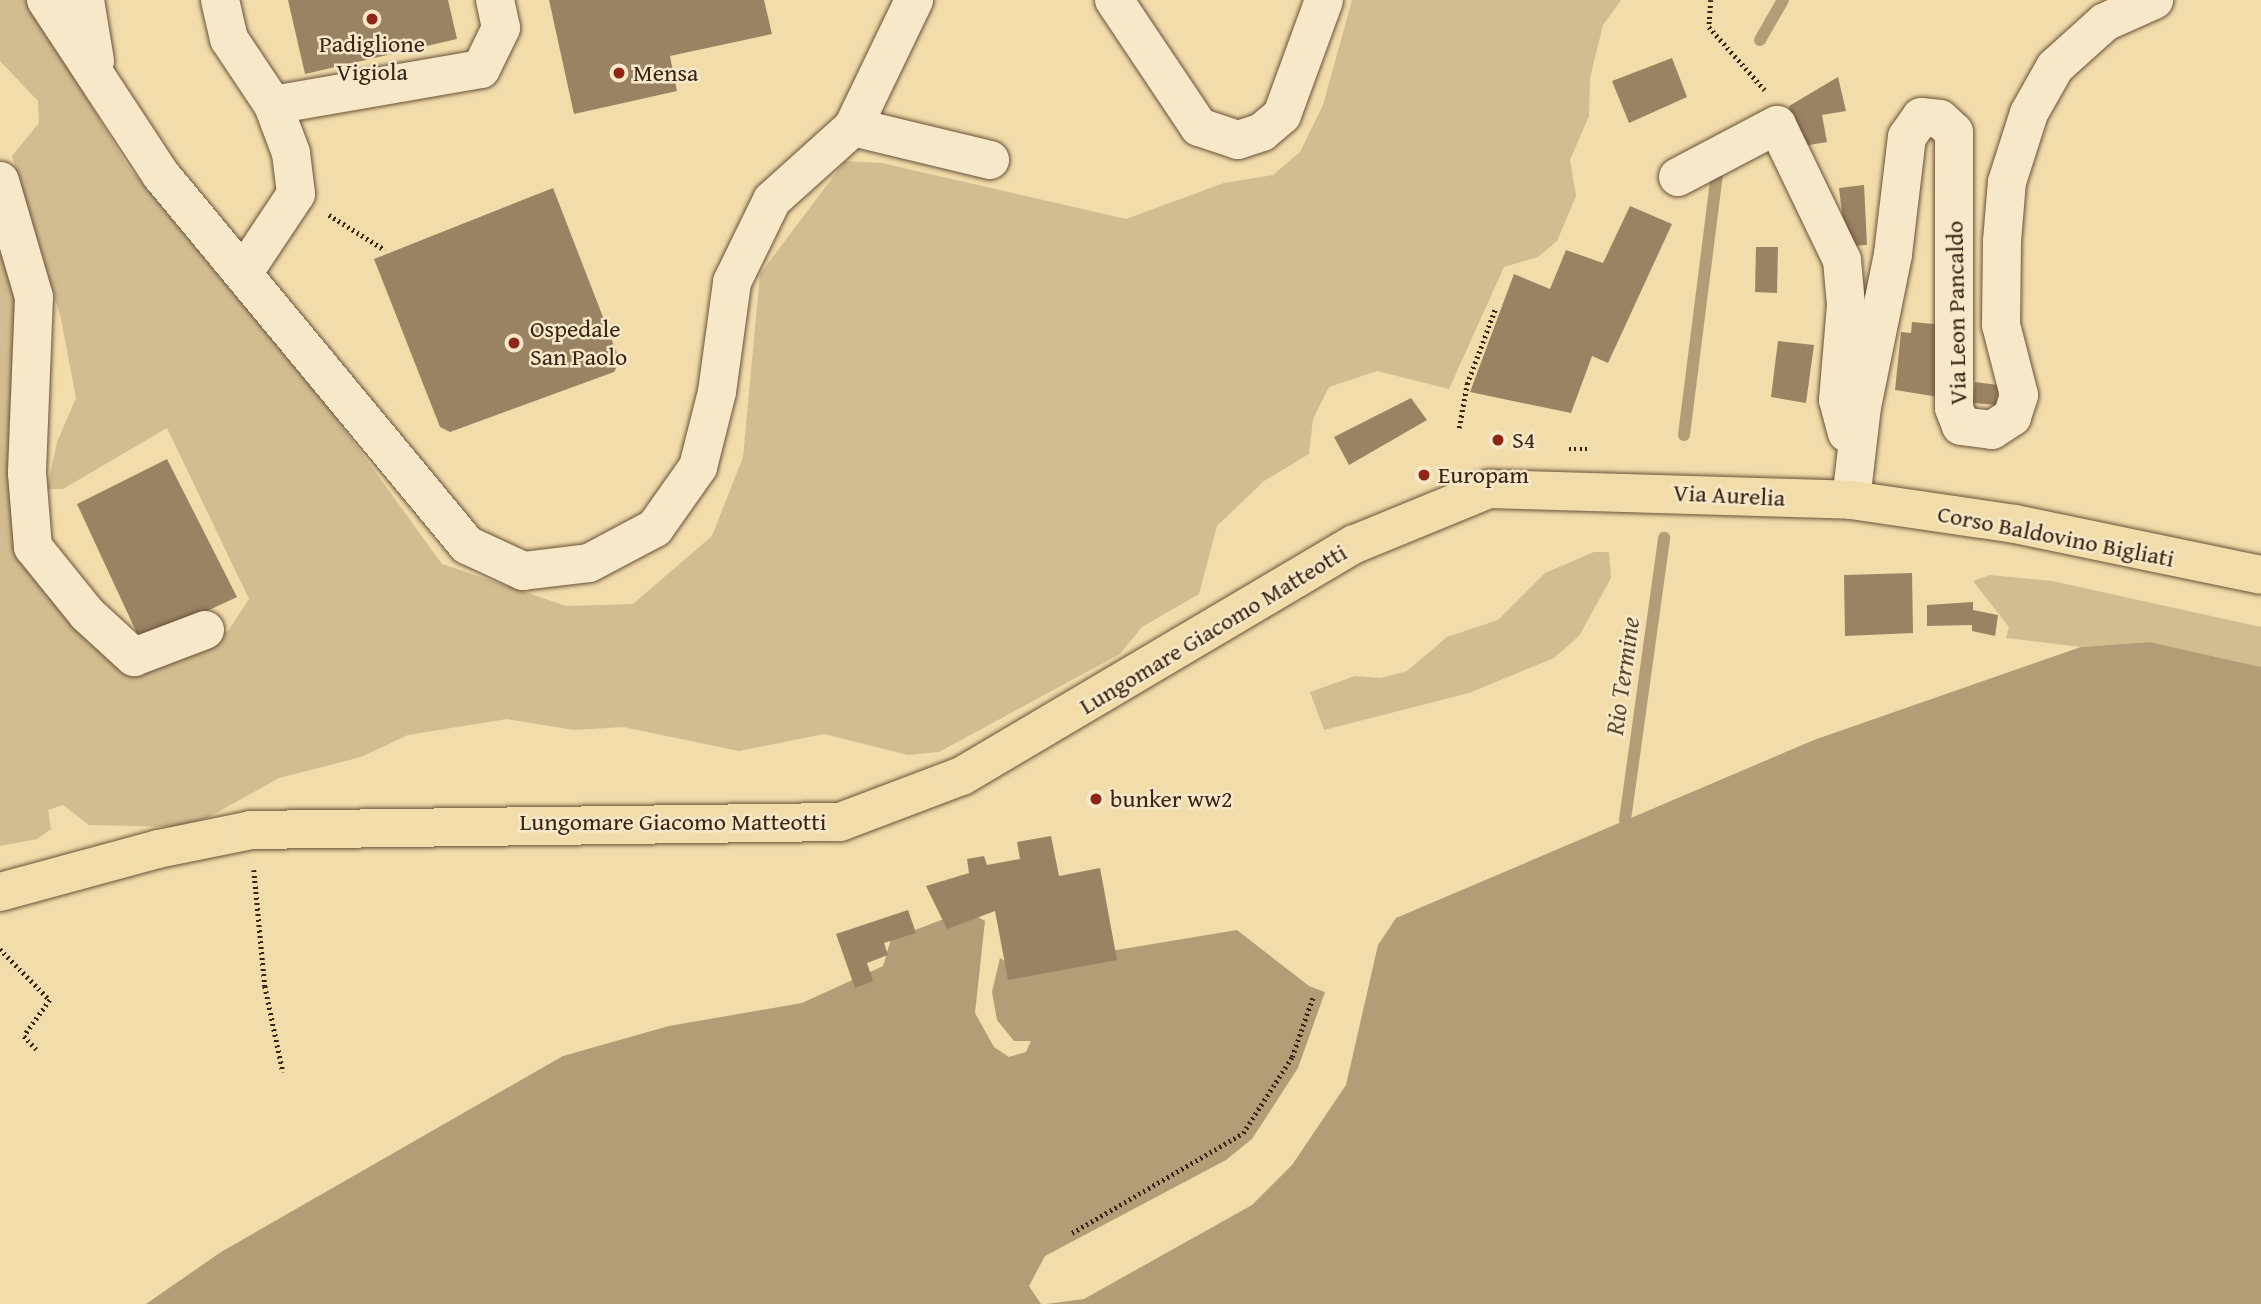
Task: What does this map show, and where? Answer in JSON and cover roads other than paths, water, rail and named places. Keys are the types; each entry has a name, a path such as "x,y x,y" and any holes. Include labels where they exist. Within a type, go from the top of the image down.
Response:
{"main road":[{"name":"Lungomare Giacomo Matteotti","path":"0,892 158,849 251,830 840,822 962,776 1355,544 1489,489 1608,489"},
{"name":"Via Aurelia","path":"1608,489 1851,500"},
{"name":"Corso Baldovino Bigliati","path":"1851,500 2015,524 2261,575"}],"street":[{"path":"46,0 161,175 467,544 523,571 589,563 655,528 698,467 718,392 732,282 772,200 853,127 914,0"},
{"path":"85,0 97,74"},
{"path":"220,0 229,39 273,105 291,153 296,194 244,272"},
{"path":"273,105 481,69 501,28 495,0"},
{"path":"1114,0 1199,127 1238,140 1262,132 1282,115 1324,0"},
{"name":"Via Leon Pancaldo","path":"1851,500 1855,451 1893,254 1907,137 1921,117 1940,119 1954,132 1954,408 1961,426 1992,430 2012,417 2019,395 2001,325 2002,241 2007,182 2029,113 2065,58 2105,22 2154,0"},
{"path":"1678,177 1777,125 1842,260 1846,305 1838,400 1855,451"},
{"path":"853,127 989,160"},
{"path":"0,181 34,297 27,473 33,547 87,614 134,657 205,630"}],"waterway":[{"name":"Rio Termine","path":"1760,40 1783,0"},
{"name":"Rio Termine","path":"1684,435 1717,174"},
{"name":"Rio Termine","path":"1625,820 1664,538"}],"place":[{"name":"Padiglione Vigiola","path":"372,19"},
{"name":"Mensa","path":"619,73"},
{"name":"Ospedale San Paolo","path":"514,343"},
{"name":"S4","path":"1498,440"},
{"name":"Europam","path":"1424,475"},
{"name":"bunker ww2","path":"1096,799"}]}
